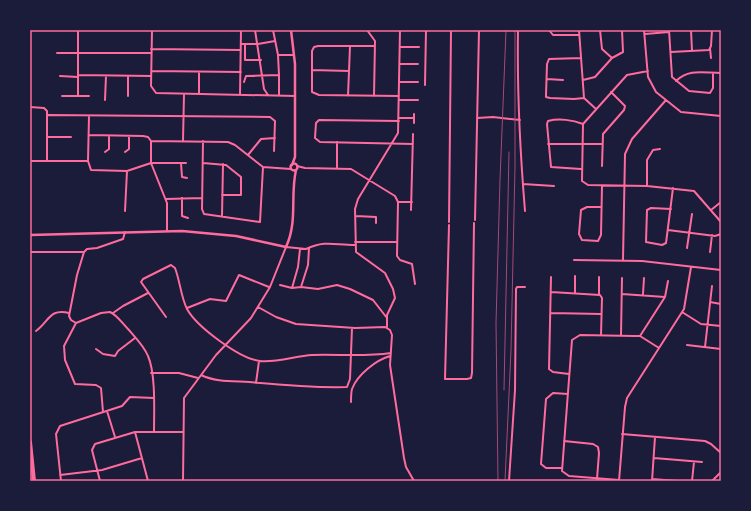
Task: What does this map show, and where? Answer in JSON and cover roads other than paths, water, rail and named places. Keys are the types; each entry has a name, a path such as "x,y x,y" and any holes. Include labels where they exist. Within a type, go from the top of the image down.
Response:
{"highway":[{"path":"30,442 34,481"}],"street":[{"path":"78,30 78,96"},
{"path":"152,30 151,76 152,88 156,93 295,96"},
{"path":"240,95 241,30"},
{"path":"255,30 264,76 264,89 268,95"},
{"path":"273,30 278,56 279,95"},
{"path":"183,481 184,398 198,378 251,318 258,307 270,287 294,223 294,178 292,167 294,157 295,96 294,55 291,30"},
{"path":"367,30 374,38 375,46 374,96"},
{"path":"400,30 400,100 398,133 356,203 355,243 356,252 387,276 393,289 395,298 387,318 387,328 392,333 390,354 405,462 414,481"},
{"path":"425,85 426,30"},
{"path":"448,222 451,30"},
{"path":"475,220 479,30"},
{"path":"518,30 517,95 520,120 525,211"},
{"path":"549,30 553,35 579,35"},
{"path":"579,30 584,98 596,109"},
{"path":"600,30 602,49 612,58"},
{"path":"583,80 595,77 612,58 623,52 622,30"},
{"path":"644,30 648,71 652,86 681,112 721,116"},
{"path":"691,30 692,51"},
{"path":"711,58 710,48 712,30 721,30"},
{"path":"645,34 669,31 671,74 676,81 689,91 710,92 713,88 713,73"},
{"path":"241,44 258,44 275,41"},
{"path":"244,44 246,60 261,60"},
{"path":"348,96 350,46"},
{"path":"375,46 314,47 312,70 312,89 314,94 348,96 400,96"},
{"path":"401,47 419,47"},
{"path":"671,52 710,48"},
{"path":"151,49 241,50"},
{"path":"57,53 151,53"},
{"path":"278,56 294,55"},
{"path":"581,58 549,59 546,79 546,95 548,98 584,98"},
{"path":"400,64 418,64"},
{"path":"312,70 349,71"},
{"path":"151,71 240,72"},
{"path":"648,71 629,74 583,124 581,169 583,182 588,185 647,186 694,191 721,222"},
{"path":"199,72 199,94"},
{"path":"676,81 686,73 721,73"},
{"path":"244,82 245,76 279,75"},
{"path":"60,76 151,76"},
{"path":"105,100 106,76"},
{"path":"128,76 128,96"},
{"path":"546,79 563,80"},
{"path":"400,82 418,82"},
{"path":"602,166 602,144 605,131 624,110 625,106 611,92"},
{"path":"183,141 184,94"},
{"path":"62,96 89,96"},
{"path":"400,100 418,100"},
{"path":"623,260 625,154 628,144 666,100"},
{"path":"30,107 42,107 46,110 48,115 47,161"},
{"path":"414,114 414,123"},
{"path":"48,115 270,117 275,121 274,150"},
{"path":"89,116 88,162 91,170 127,171 151,163 186,163"},
{"path":"477,118 493,117 520,120"},
{"path":"413,144 316,141 317,121 414,118"},
{"path":"581,169 551,167 548,144 548,121 569,120 583,124"},
{"path":"412,210 414,134"},
{"path":"89,136 146,136 151,141 231,142 263,167 284,168 297,165 305,168"},
{"path":"106,152 109,150 109,136"},
{"path":"125,152 129,149 129,136"},
{"path":"48,137 71,138"},
{"path":"248,155 261,139 275,138"},
{"path":"151,141 151,163 166,199 168,230"},
{"path":"203,141 203,213 260,222 263,167"},
{"path":"337,142 337,168"},
{"path":"548,144 602,144"},
{"path":"647,186 647,157 653,150 660,149"},
{"path":"294,157 297,165 294,178"},
{"path":"30,161 88,162"},
{"path":"182,163 182,177 187,178"},
{"path":"203,163 223,164 240,176 242,186 240,195 222,195"},
{"path":"222,216 223,164"},
{"path":"292,167 296,170 305,168 337,168 354,170 394,195 398,202 398,258 412,264 414,284"},
{"path":"125,211 127,171"},
{"path":"523,184 554,186"},
{"path":"602,186 602,207 600,239 597,241 582,240 579,234 581,210 587,207 602,207"},
{"path":"671,209 651,208 647,210 646,242 665,244 671,209 673,188"},
{"path":"182,198 182,216 188,218"},
{"path":"166,199 202,198"},
{"path":"398,202 412,202"},
{"path":"711,210 721,202"},
{"path":"687,248 692,214"},
{"path":"355,216 376,217 376,223"},
{"path":"448,225 445,379 467,379 471,378 472,373 474,223"},
{"path":"30,235 168,230 236,236 300,249 309,248 312,245 322,243 397,242"},
{"path":"668,230 712,235 721,234"},
{"path":"30,252 84,252 87,249 97,248 123,239 126,232"},
{"path":"710,252 712,235"},
{"path":"301,287 308,265 309,248"},
{"path":"292,288 298,266 300,249"},
{"path":"76,323 71,320 69,314 84,252"},
{"path":"574,260 623,260 721,270"},
{"path":"166,317 142,285 142,281 161,269 172,265 176,272 187,308 196,322 227,344 259,361 305,356 351,354 364,356 390,354"},
{"path":"658,348 640,336 580,335 574,338 569,374 562,468 566,475 619,481 622,434 627,398 682,312 686,303 691,266"},
{"path":"187,308 210,299 226,301 239,275 270,287"},
{"path":"575,276 575,293"},
{"path":"551,277 549,369 553,372 569,374"},
{"path":"599,277 599,294 602,298 601,335"},
{"path":"621,335 622,278"},
{"path":"644,278 644,294"},
{"path":"640,336 665,298 668,281"},
{"path":"280,285 292,288 301,287 318,289 337,285 350,289 373,300 387,318"},
{"path":"705,347 712,286"},
{"path":"510,481 515,390 516,290 517,287 525,288"},
{"path":"551,292 599,294"},
{"path":"113,314 123,306 148,293"},
{"path":"622,294 644,294 665,298"},
{"path":"710,302 721,304"},
{"path":"258,307 276,317 296,324 352,328 387,328"},
{"path":"36,331 54,313 59,312 69,314"},
{"path":"682,312 698,322 707,325 721,326"},
{"path":"103,412 101,388 96,385 74,384 65,360 64,346 76,323 101,313 113,314 148,355 154,399 154,432"},
{"path":"550,313 601,314"},
{"path":"347,387 349,384 352,328"},
{"path":"96,349 103,354 114,356 135,338"},
{"path":"687,345 721,349"},
{"path":"350,402 352,389 370,366 390,354"},
{"path":"256,383 259,361"},
{"path":"151,373 179,373 198,378"},
{"path":"201,375 213,379 256,383 347,387 352,389"},
{"path":"562,468 545,467 541,464 546,399 553,393 568,394"},
{"path":"61,481 56,434 58,429 64,423 122,406 131,397 154,399"},
{"path":"107,411 115,437"},
{"path":"100,481 92,450 93,445 135,432 183,432"},
{"path":"135,432 148,481"},
{"path":"622,434 705,441 711,444 721,454"},
{"path":"655,437 652,480 677,481"},
{"path":"564,441 593,444 598,447 597,478"},
{"path":"60,475 97,471 142,458"},
{"path":"654,458 702,462"},
{"path":"692,481 694,462"},
{"path":"712,481 721,472"}],"railway":[{"path":"498,481 496,323 506,30"},
{"path":"505,481 511,350 515,167 515,30"},
{"path":"504,390 509,152"}]}
